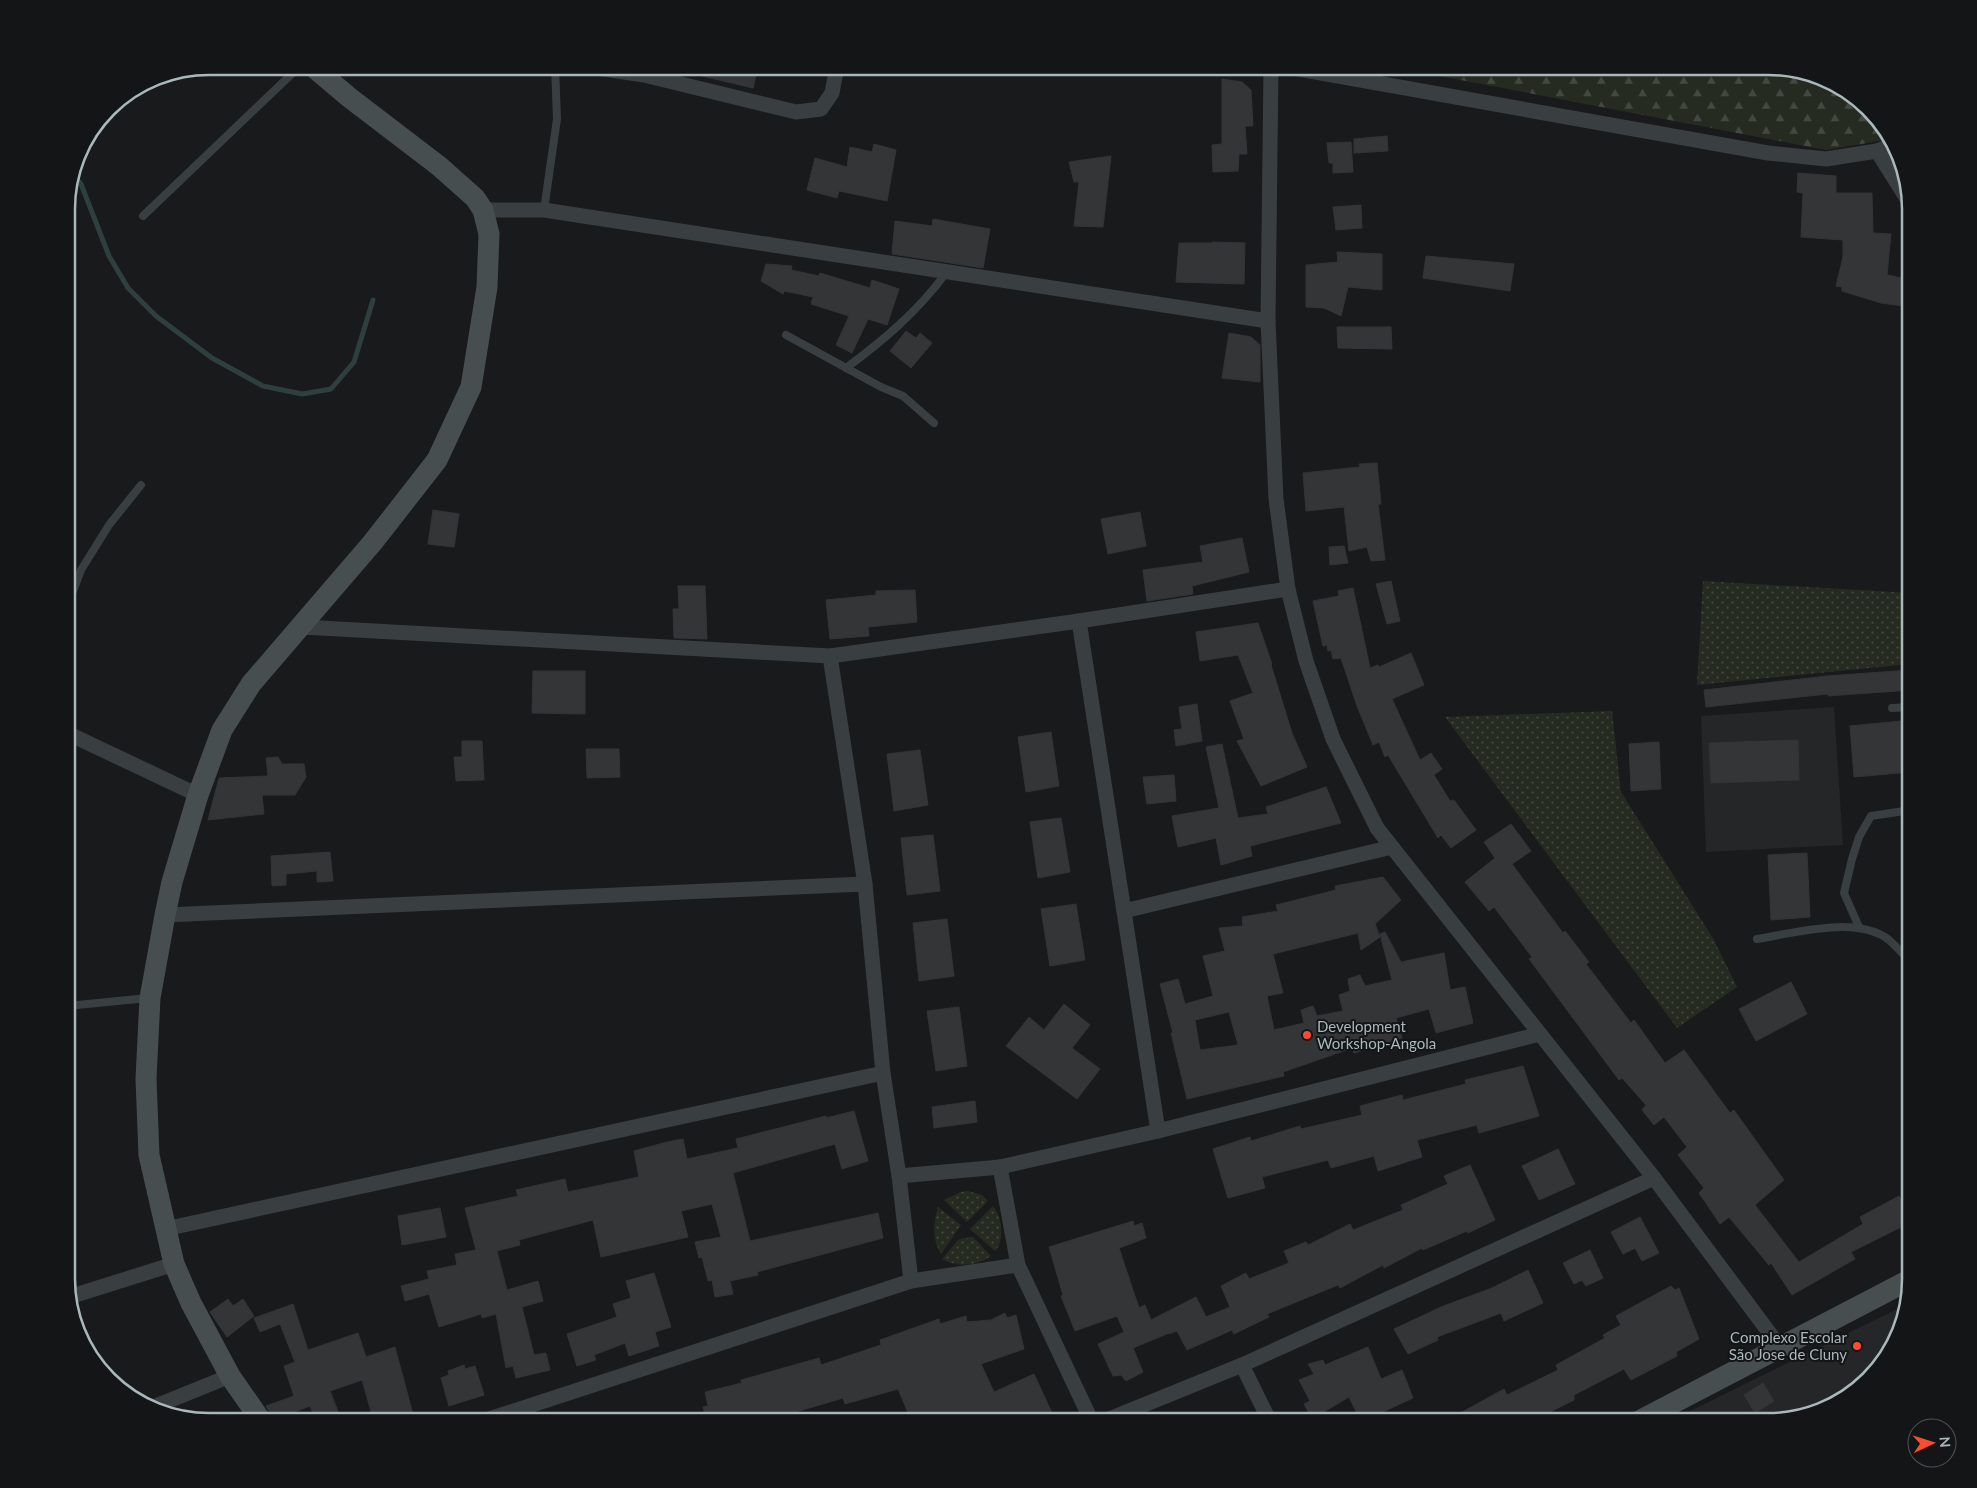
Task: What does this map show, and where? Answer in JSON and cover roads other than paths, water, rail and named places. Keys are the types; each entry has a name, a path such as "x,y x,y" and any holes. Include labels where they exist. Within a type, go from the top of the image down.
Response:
{"street":[{"path":"256,1413 230,1376 190,1304 174,1264 149,1155 146,1079 150,998 165,915 172,882 198,795 222,730 252,684 374,542 437,460 471,388 487,287 489,234 483,210 475,198 439,166 323,75"},
{"path":"644,75 796,112 821,109 832,93 835,75"},
{"path":"1271,75 1268,321 1276,499 1288,589 1306,661 1333,739 1377,828 1654,1178 1780,1347"},
{"path":"1332,75 1768,153 1826,159 1877,151 1886,147"},
{"path":"1877,151 1900,188"},
{"path":"483,210 544,210 1268,321"},
{"path":"302,626 830,656 1080,621 1288,589"},
{"path":"1080,621 1158,1131"},
{"path":"830,656 865,884 883,1073 911,1281"},
{"path":"75,737 198,795"},
{"path":"1124,911 1392,846"},
{"path":"165,915 865,884"},
{"path":"898,1176 1000,1167 1158,1131 1540,1034"},
{"path":"165,1230 883,1073"},
{"path":"1000,1167 1018,1265 1088,1413"},
{"path":"1124,1413 1242,1365 1654,1178"},
{"path":"76,1295 174,1264"},
{"path":"508,1413 911,1281 1018,1265"},
{"path":"1655,1413 1902,1284"},
{"path":"1242,1365 1266,1413"},
{"path":"161,1404 230,1376"}],"lane":[{"path":"143,216 291,75"},
{"path":"544,210 557,126 555,75"},
{"path":"846,368 879,344 908,318 929,296 946,272"},
{"path":"786,335 880,387 903,396 934,423"},
{"path":"75,586 81,570 109,525 140,486"},
{"path":"1892,708 1902,707"},
{"path":"1859,927 1844,893 1859,836 1871,816 1902,811"},
{"path":"1757,939 1820,928 1859,927 1888,939 1902,953"},
{"path":"75,1005 150,998"}],"waterway":[{"path":"78,181 109,256 128,288 156,316 212,358 263,386 302,394 331,389 354,362 373,300"}],"place":[{"name":"Development Workshop-Angola","path":"1307,1035"},
{"name":"Complexo Escolar São Jose de Cluny","path":"1857,1346"}]}
